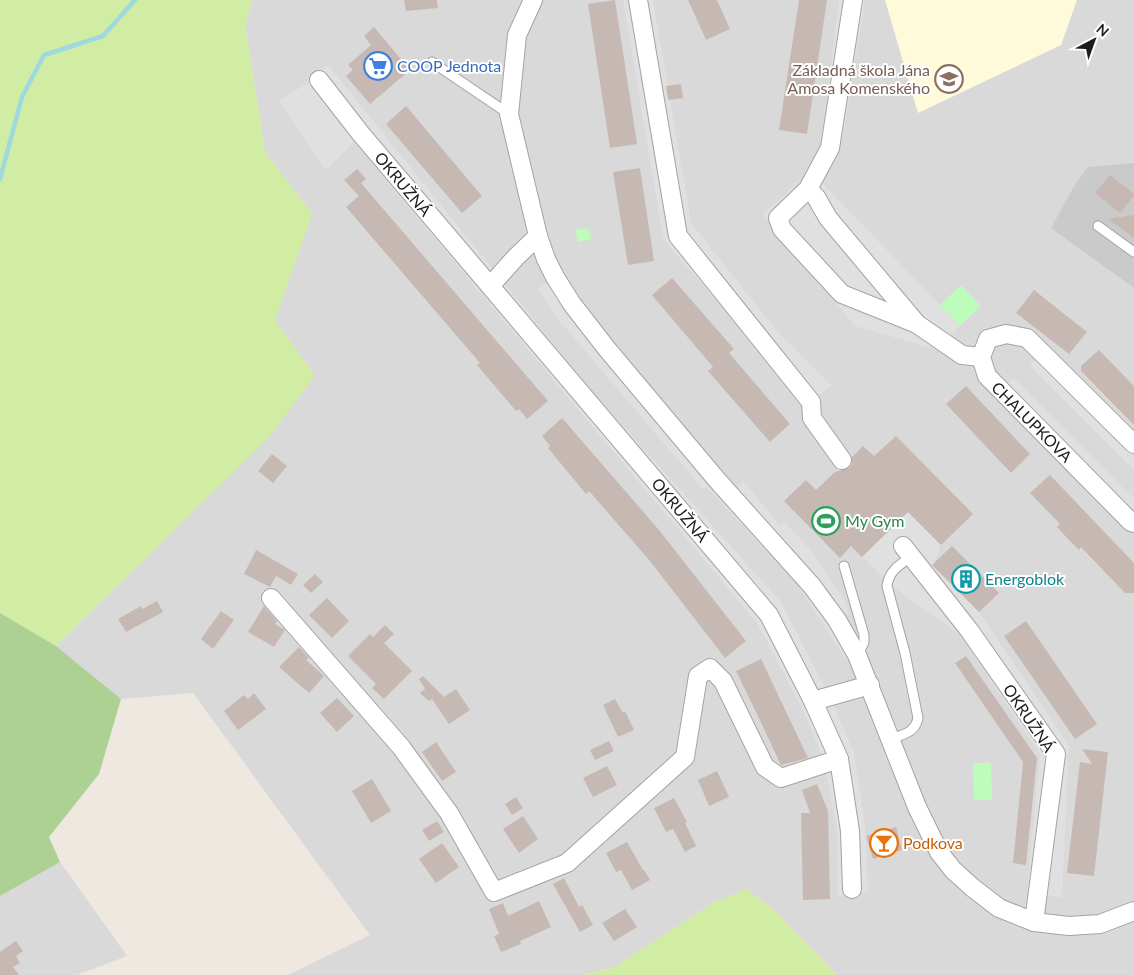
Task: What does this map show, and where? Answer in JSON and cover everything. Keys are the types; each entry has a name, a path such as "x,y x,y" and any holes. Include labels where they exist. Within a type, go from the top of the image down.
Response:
{"street":[{"path":"532,0 517,35 509,114 538,236 546,259 572,304 717,480 812,586 837,620 857,655 917,807 939,852 953,870 972,888 999,908 1034,922 1069,926 1100,924 1134,911"},
{"path":"638,0 678,236 811,402 812,418 842,460"},
{"path":"854,0 830,148 808,189 778,218 782,229 842,294 917,324 962,356 981,357 988,339 1006,334 1027,338 1134,444"},
{"name":"OKRUŽNÁ","path":"319,80 361,134 769,615 839,758 850,831 852,889"},
{"path":"808,189 816,197 828,218 917,324"},
{"path":"490,286 538,236"},
{"name":"CHALUPKOVA","path":"981,357 987,376 1134,523"},
{"name":"OKRUŽNÁ","path":"907,551 969,630 1056,754 1034,922"},
{"path":"271,598 401,747 449,813 494,892 567,863 685,757 698,676 710,668 723,681 764,767 781,778 839,758"},
{"path":"813,702 870,686"}],"lane":[{"path":"432,62 509,114"},
{"path":"1098,226 1134,252"},
{"path":"890,739 912,730 918,718 905,653 886,586 888,575 907,551"},
{"path":"844,566 864,635 864,642 857,655"}],"shaded area":[{"path":"252,0 1134,0 1134,975 837,975 775,911 747,889 713,903 615,967 584,975 288,975 370,935 193,693 121,699 56,646 132,571 315,376 274,320 312,214 265,152 245,24"},
{"path":"623,0 653,0 691,223 773,326 831,385 807,405 663,239"},
{"path":"839,0 865,0 843,136 821,134 824,123"},
{"name":"Základná škola Jána Amosa Komenského","path":"885,0 1077,0 1061,45 918,113"},
{"path":"328,65 587,386 781,602 827,692 854,752 865,826 868,892 837,896 837,832 824,760 801,706 757,623 354,142 326,170 279,101 306,84"},
{"path":"1134,163 1134,288 1051,228 1073,188 1088,167"},
{"path":"811,171 960,326 938,350 855,326 763,214"},
{"path":"555,277 648,397 655,390 737,488 744,482 780,525 785,522 813,553 843,597 849,613 837,620 857,655 846,660 797,584 707,487 703,489 556,317 538,289"},
{"path":"1043,354 1134,445 1134,470 1029,365"},
{"path":"1014,378 1134,499 1134,523 999,389"},
{"path":"908,512 941,545 933,565 979,612 1069,746 1062,898 1027,892 1040,754 960,635 890,585 862,557"},
{"path":"60,862 127,956 77,975 0,975 0,896"}],"green space":[{"path":"0,0 252,0 245,24 265,152 312,214 275,320 315,376 268,438 56,646 0,613"},
{"path":"588,228 591,239 578,242 575,230"},
{"path":"961,285 981,306 960,326 940,305"},
{"path":"0,613 56,646 121,699 99,774 49,837 60,862 0,896"},
{"path":"973,763 991,763 992,800 974,800"},
{"path":"747,889 775,911 837,975 584,975 615,967 713,903"}],"building":[{"path":"404,0 437,0 438,8 406,11"},
{"path":"615,0 637,144 610,148 588,4"},
{"path":"688,0 717,0 730,29 706,40"},
{"path":"799,0 827,0 807,134 779,130"},
{"name":"COOP Jednota","path":"374,27 410,70 370,104 346,76 353,70 348,65 371,45 364,36"},
{"path":"681,84 683,98 668,100 666,86"},
{"path":"406,106 482,196 462,213 386,124"},
{"path":"640,168 654,261 628,265 613,172"},
{"path":"357,169 366,179 361,183 548,401 527,419 519,409 516,411 477,365 480,363 346,207 359,196 344,180"},
{"path":"1110,175 1134,194 1120,213 1095,193"},
{"path":"1134,215 1134,238 1108,219"},
{"path":"672,278 734,349 729,353 790,424 770,442 708,371 713,367 652,295"},
{"path":"1034,290 1087,332 1069,354 1016,313"},
{"path":"1099,350 1134,386 1134,425 1081,371 1081,366"},
{"path":"966,386 1030,454 1011,473 946,404"},
{"path":"562,418 659,530 746,641 725,658 650,561 589,491 586,494 548,448 550,446 542,436"},
{"path":"896,436 973,514 941,545 908,512 862,557 851,546 840,558 784,501 806,480 816,490 835,472 849,468 852,464 852,457 863,446 874,456"},
{"path":"272,454 287,466 273,483 258,471"},
{"path":"1050,475 1134,563 1134,593 1125,593 1081,547 1079,550 1057,527 1060,524 1030,493"},
{"name":"Energoblok","path":"952,546 999,593 979,612 932,565"},
{"path":"256,550 298,574 291,585 276,576 270,587 244,574"},
{"path":"315,574 323,582 311,593 303,585"},
{"path":"327,598 349,621 332,638 309,615"},
{"path":"157,601 163,612 126,632 118,619 141,606 142,609"},
{"path":"264,606 277,621 275,624 285,630 274,647 248,632"},
{"path":"221,611 234,620 213,649 201,639"},
{"path":"1026,621 1097,724 1075,739 1004,636"},
{"path":"385,625 394,634 384,643 412,671 384,699 372,688 376,684 348,656 370,634 373,637"},
{"path":"299,647 309,658 306,660 324,676 309,693 279,667"},
{"path":"966,656 1037,758 1026,865 1013,863 1023,762 955,663"},
{"path":"761,659 808,758 781,765 736,671"},
{"path":"423,676 444,697 456,689 470,710 449,724 432,699 429,701 420,693 425,689 419,679"},
{"path":"254,693 266,709 238,730 224,711 244,695 248,699"},
{"path":"337,698 354,716 337,732 320,713"},
{"path":"615,699 623,713 625,711 634,730 618,737 603,705"},
{"path":"609,741 614,751 595,760 590,750"},
{"path":"436,742 456,772 442,781 422,752"},
{"path":"1082,749 1108,752 1094,876 1067,873 1080,762 1092,764"},
{"path":"607,766 617,785 593,797 583,778"},
{"path":"717,771 729,797 709,806 698,780"},
{"path":"372,779 391,811 371,823 352,791"},
{"path":"817,784 828,811 830,899 803,900 801,813 810,813 802,790"},
{"path":"516,797 523,808 512,815 505,804"},
{"path":"674,798 687,822 685,823 696,846 685,852 673,829 666,832 654,808"},
{"path":"523,816 538,839 519,853 503,829"},
{"path":"437,821 444,832 429,841 422,830"},
{"name":"Podkova","path":"896,827 902,850 873,859 866,836"},
{"path":"627,842 650,880 632,890 621,870 616,872 606,853"},
{"path":"442,843 459,867 436,883 419,859"},
{"path":"564,878 579,907 582,905 593,925 580,932 553,884"},
{"path":"539,901 551,927 520,941 521,944 501,952 494,936 499,934 489,909 503,903 508,916"},
{"path":"625,909 637,927 614,941 602,923"},
{"path":"16,941 23,951 16,956 20,963 13,967 19,975 0,975 0,952"}],"waterway":[{"path":"0,179 22,97 44,55 103,36 135,0"}],"place":[{"name":"COOP Jednota","path":"378,66"},
{"name":"Základná škola Jána Amosa Komenského","path":"949,79"},
{"name":"My Gym","path":"826,521"},
{"name":"Energoblok","path":"966,579"},
{"name":"Podkova","path":"884,843"}]}
